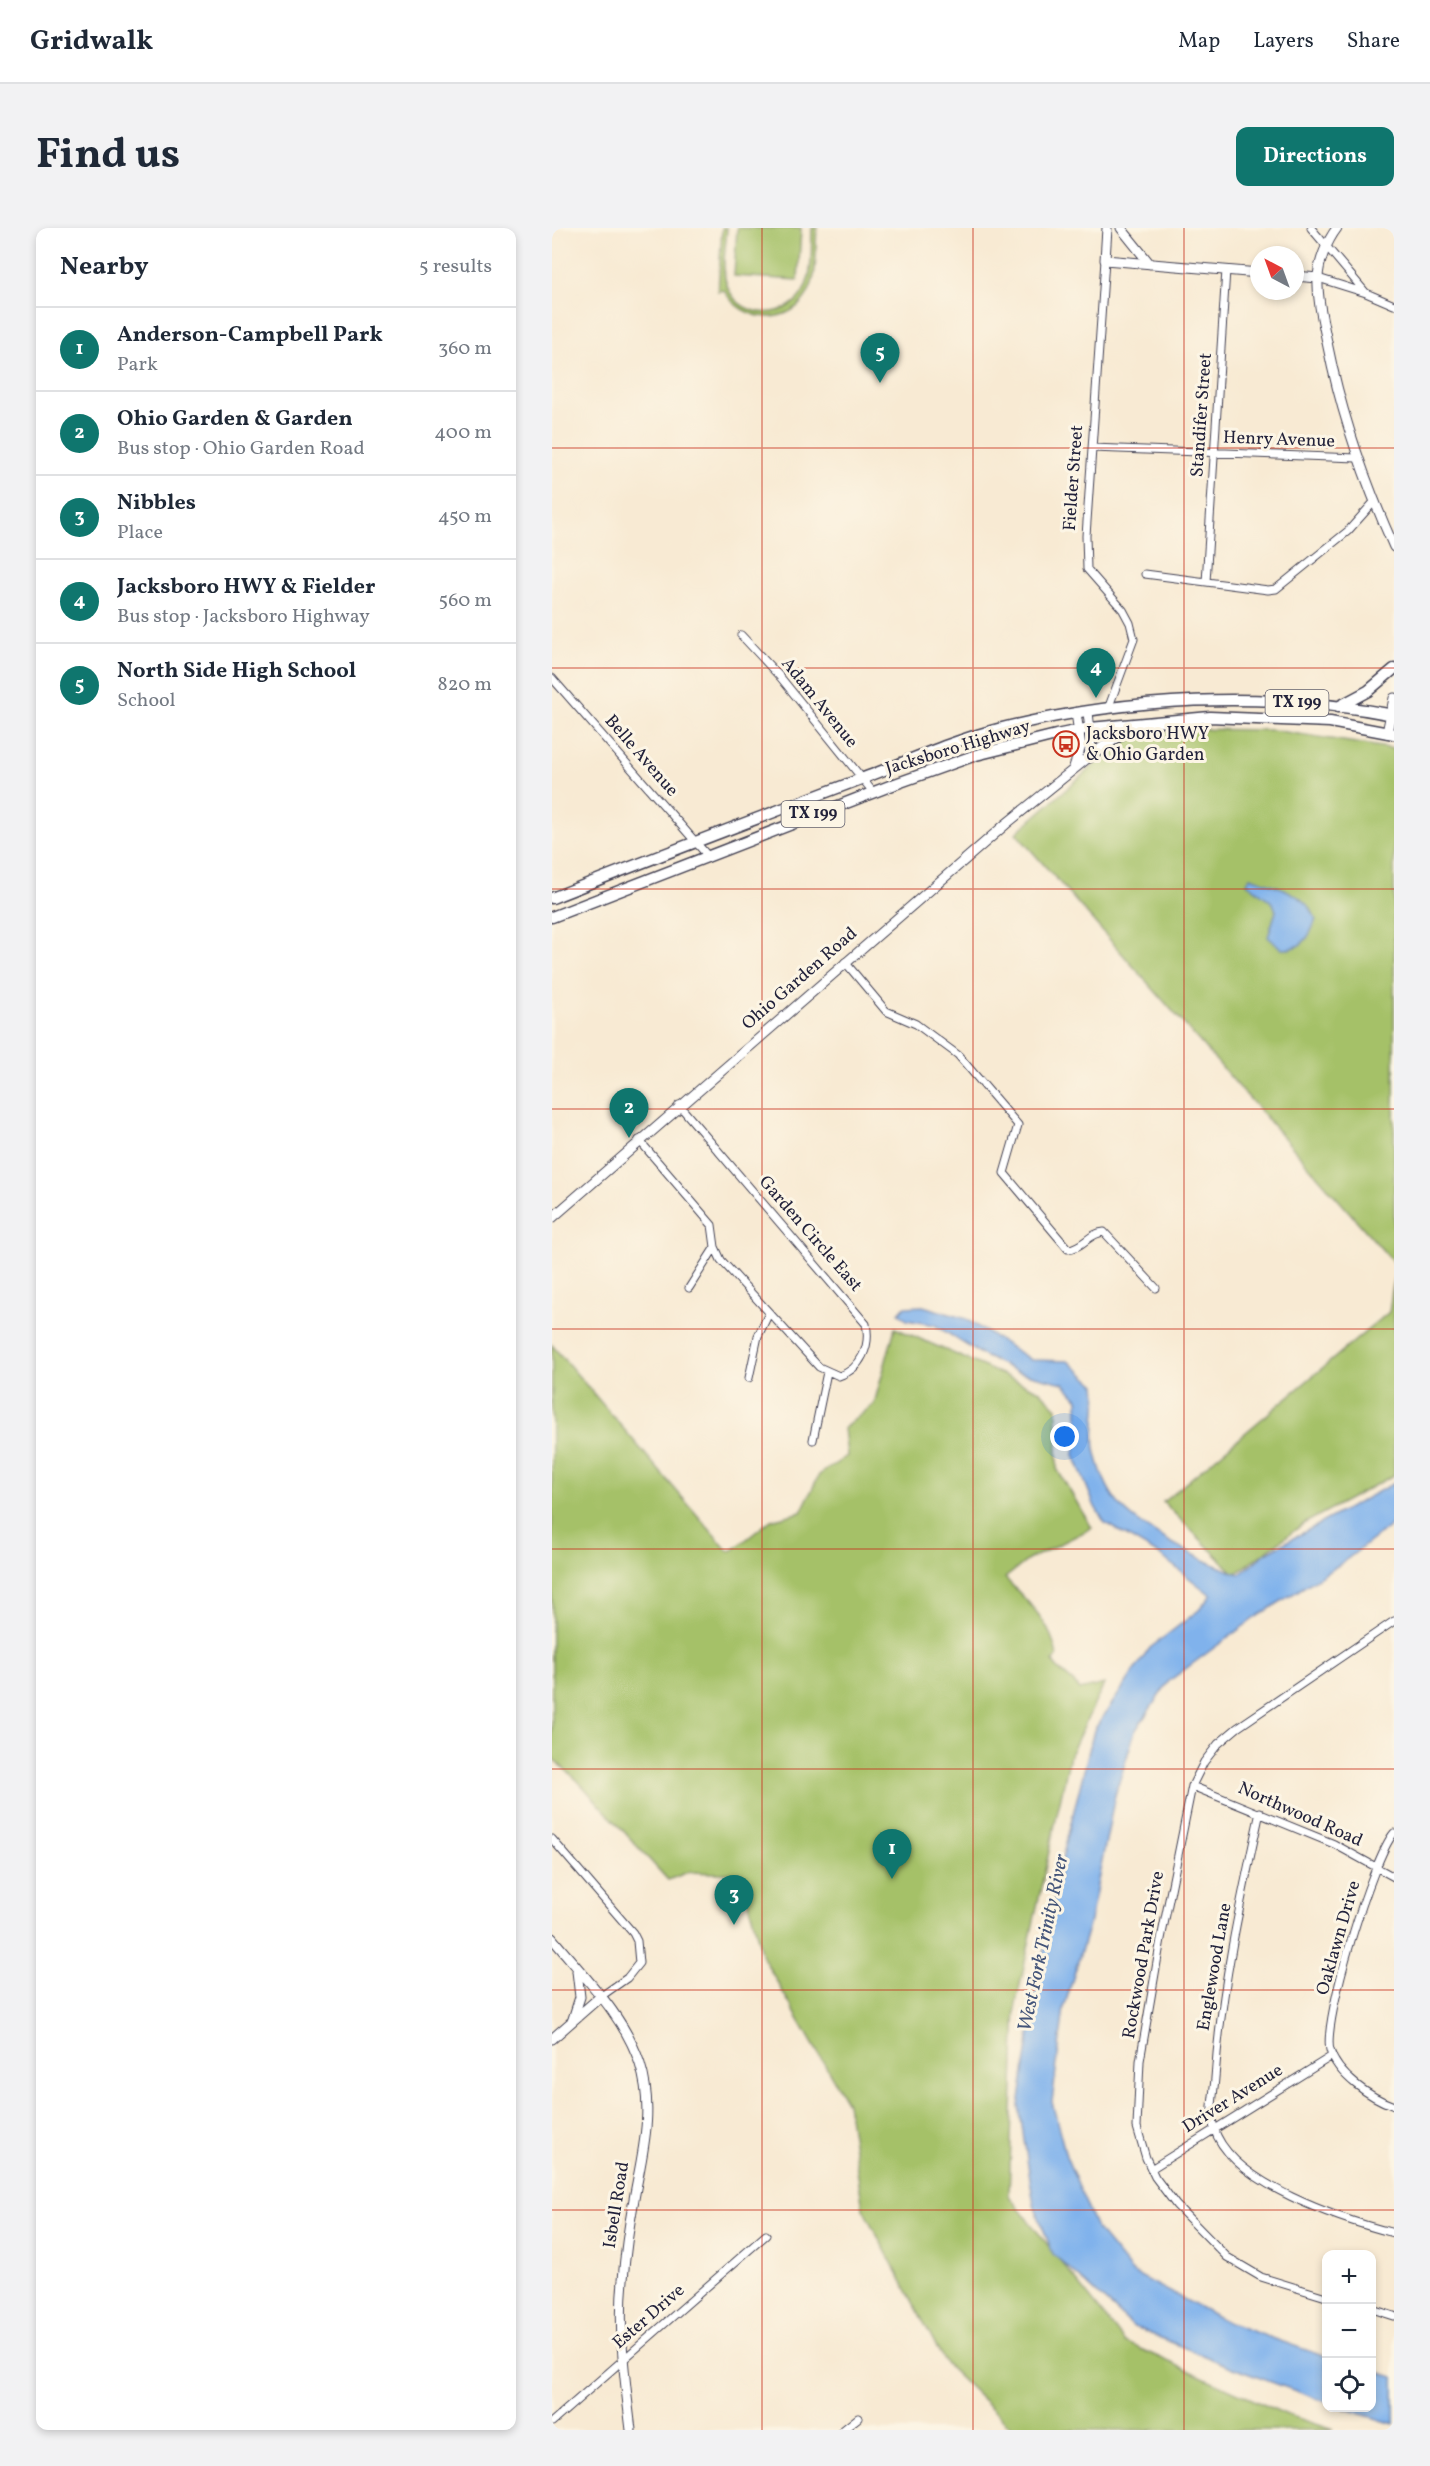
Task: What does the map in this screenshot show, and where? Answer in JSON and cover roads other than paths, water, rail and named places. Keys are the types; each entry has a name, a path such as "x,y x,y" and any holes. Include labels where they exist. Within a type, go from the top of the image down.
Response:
{"main road":[{"path":"1338,707 1368,691 1394,669"},
{"name":"Jacksboro Highway","path":"552,898 696,840 955,742 996,729 1082,712 1178,702 1264,699 1392,715"},
{"name":"Jacksboro Highway","path":"552,917 707,855 975,755 1085,729 1210,717 1330,722 1390,733"},
{"path":"1089,757 1138,724"}],"street":[{"name":"Fielder Street","path":"1107,228 1086,536 1087,569 1122,610 1130,623 1134,639 1108,710"},
{"path":"1120,228 1150,264"},
{"path":"1311,228 1366,293"},
{"path":"1336,228 1327,246 1318,278 1333,373 1357,458 1394,547"},
{"path":"1105,260 1250,272"},
{"name":"Standifer Street","path":"1206,582 1226,270"},
{"path":"1304,277 1318,278 1366,293 1394,305"},
{"name":"Henry Avenue","path":"1092,448 1357,458"},
{"path":"1144,574 1268,591 1276,589 1348,531 1374,502"},
{"name":"Adam Avenue","path":"741,635 781,678 873,792"},
{"name":"Belle Avenue","path":"552,678 707,855"},
{"path":"1390,733 1394,698"},
{"path":"1082,712 1089,757"},
{"path":"1073,770 1085,729"},
{"name":"Ohio Garden Road","path":"552,1218 845,962 1089,757"},
{"path":"845,962 886,1011 916,1024 958,1054 1018,1125 1004,1173 1068,1249 1075,1248 1094,1233 1104,1232 1156,1288"},
{"name":"Garden Circle East","path":"679,1105 866,1324 867,1345 856,1367 839,1376 827,1372"},
{"path":"639,1140 712,1225 715,1247 721,1260 819,1367 827,1372 813,1440"},
{"path":"689,1288 715,1247"},
{"path":"749,1378 758,1336 769,1313"},
{"name":"Rockwood Park Drive","path":"1322,2296 1261,2277 1237,2265 1176,2205 1151,2169 1137,2127 1140,2061 1161,1939 1192,1786 1204,1762 1218,1744 1238,1728 1394,1621"},
{"name":"Northwood Road","path":"1192,1786 1334,1844 1394,1878"},
{"name":"Englewood Lane","path":"1214,2128 1217,2047 1245,1881 1260,1812"},
{"name":"Oaklawn Drive","path":"1332,2056 1329,2047 1330,2026 1360,1907 1376,1866 1394,1833"},
{"path":"552,1839 637,1941 639,1963 627,1978 600,1997 552,2039"},
{"path":"552,1938 600,1997"},
{"path":"573,2021 580,1997 575,1966"},
{"name":"Isbell Road","path":"600,1997 621,2023 633,2046 646,2090 647,2127 633,2201 622,2282 621,2361 631,2430"},
{"path":"1332,2056 1338,2066 1358,2085 1394,2106"},
{"name":"Driver Avenue","path":"1151,2169 1332,2056"},
{"path":"1214,2128 1227,2149 1263,2182 1333,2214 1394,2233"},
{"name":"Ester Drive","path":"552,2422 766,2235"},
{"path":"1376,2311 1394,2316"},
{"path":"843,2430 858,2418"}],"water":[{"path":"1250,877 1288,891 1297,896 1311,910 1316,919 1308,937 1300,945 1282,949 1268,937 1276,911 1273,903 1247,883"},
{"path":"923,1306 966,1319 1031,1360 1068,1361 1096,1385 1095,1449 1104,1478 1118,1503 1127,1513 1157,1534 1227,1570 1240,1574 1266,1553 1394,1483 1394,1523 1342,1563 1256,1617 1169,1681 1135,1731 1115,1795 1090,1921 1064,2008 1052,2102 1066,2156 1096,2228 1132,2272 1229,2323 1322,2356 1322,2401 1241,2371 1134,2327 1053,2254 1034,2205 1019,2106 1037,1985 1061,1863 1094,1730 1150,1648 1199,1610 1211,1595 1161,1556 1105,1523 1095,1507 1074,1455 1078,1428 1078,1399 1063,1383 1018,1372 982,1355 935,1325 907,1320 899,1313 904,1307"},
{"path":"1376,2371 1394,2377 1394,2424 1355,2412 1376,2412"}],"place":[{"name":"North Side High School","path":"880,383"},
{"name":"Jacksboro HWY & Fielder","path":"1096,698"},
{"name":"Jacksboro HWY & Ohio Garden","path":"1066,744"},
{"name":"Ohio Garden & Garden","path":"629,1138"},
{"name":"Anderson-Campbell Park","path":"892,1879"},
{"name":"Nibbles","path":"734,1925"}],"water label":[{"name":"West Fork Trinity River","path":"1044,1943"}]}
